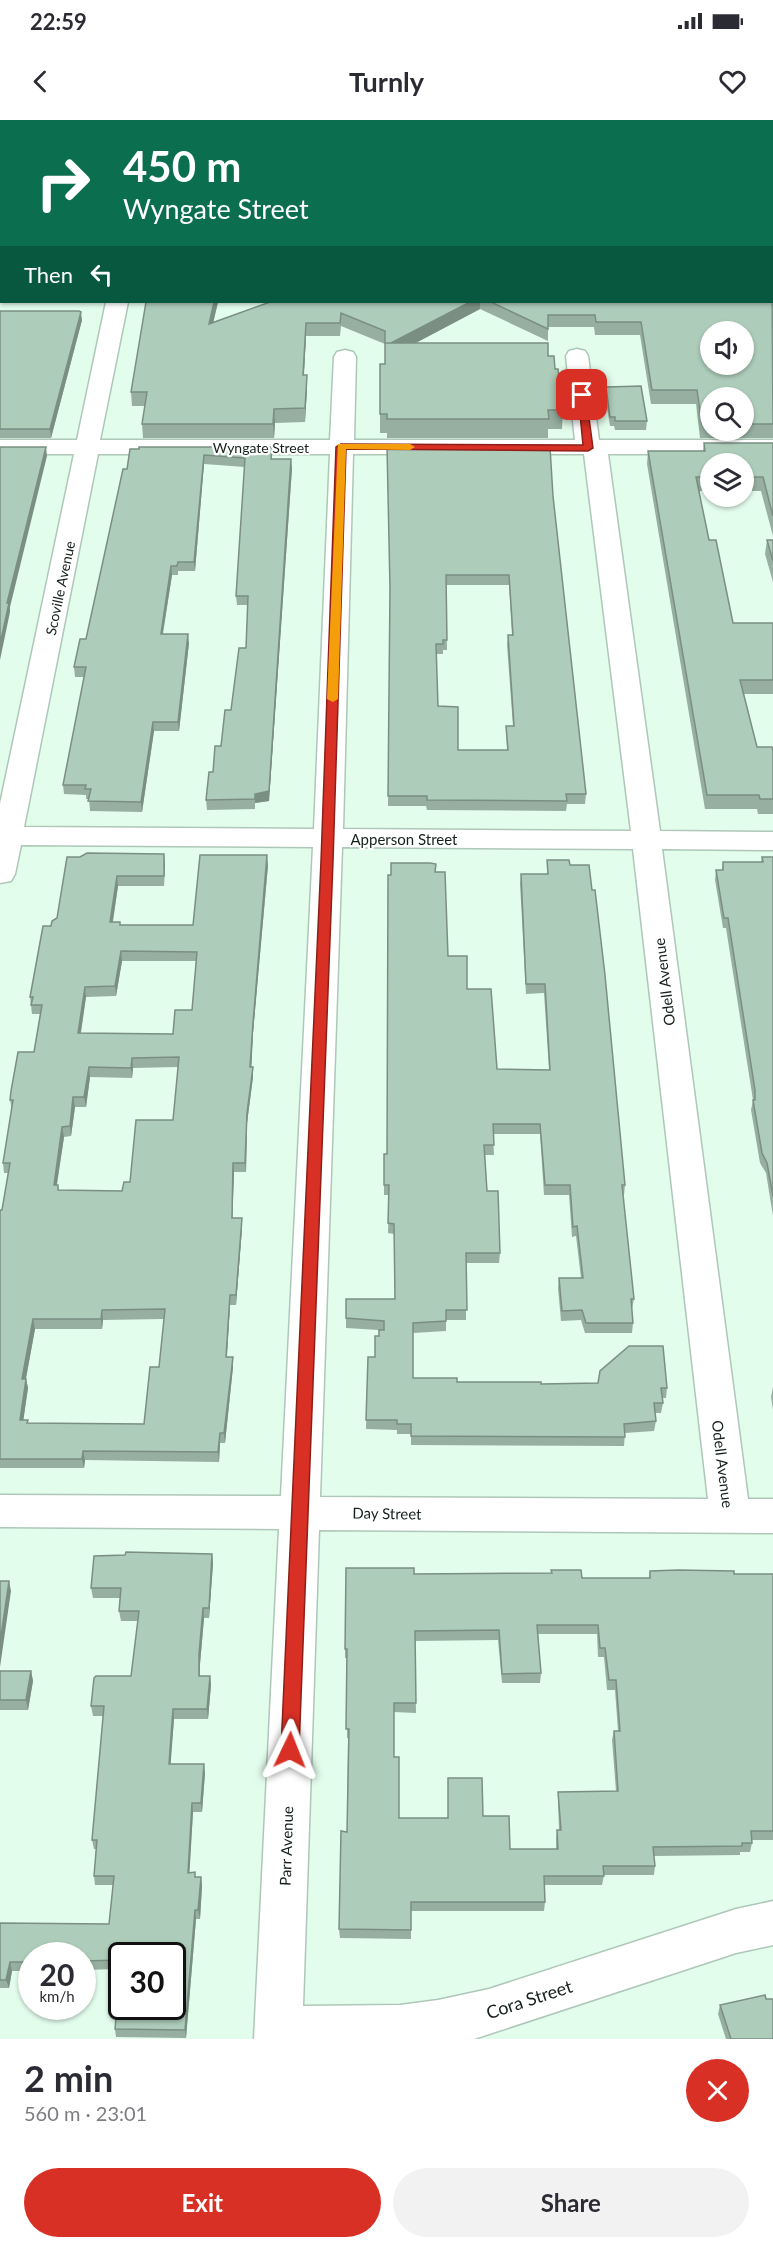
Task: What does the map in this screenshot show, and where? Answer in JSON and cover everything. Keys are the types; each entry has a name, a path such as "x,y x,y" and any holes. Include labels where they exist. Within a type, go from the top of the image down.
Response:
{"street":[{"name":"Scoville Avenue","path":"0,874 4,836 89,447 117,303"},
{"name":"Odell Avenue","path":"577,356 592,448 646,841 730,1516"},
{"name":"Parr Avenue","path":"278,2035 328,839 345,357"},
{"name":"Wyngate Street","path":"0,447 773,447"},
{"name":"Apperson Street","path":"4,836 773,842"},
{"name":"Day Street","path":"0,1511 773,1516"},
{"name":"Cora Street","path":"278,2035 400,2029 438,2024 489,2012 736,1931 773,1923"}],"building":[{"path":"146,303 214,303 209,324 267,303 468,303 391,343 385,343 385,331 341,313 340,323 306,323 303,375 307,375 305,408 274,409 273,424 142,424 147,392 131,392"},
{"path":"493,303 772,303 773,424 754,424 754,387 700,387 700,410 697,390 652,390 641,322 596,322 595,315 548,315 548,329"},
{"path":"0,311 81,312 50,429 0,429"},
{"path":"385,343 548,343 548,356 554,356 555,369 558,369 563,410 548,410 549,419 387,419 387,414 380,414 380,364 385,364"},
{"path":"641,386 647,421 615,421 615,417 610,417 606,387"},
{"path":"704,443 773,443 773,516 763,477 754,477 754,453 700,453 700,477 696,477 700,507 702,507 709,540 716,540 733,623 773,623 773,680 740,680 757,747 772,747 773,799 760,799 759,795 707,795 648,451 705,451"},
{"path":"0,447 46,447 7,603 9,603 0,644"},
{"path":"139,447 272,447 271,459 291,459 269,791 255,794 255,799 206,800 209,772 213,772 215,746 221,746 225,710 231,710 239,648 246,648 248,596 236,596 245,458 204,455 194,562 178,562 177,566 171,566 161,634 188,634 178,722 153,722 141,802 88,801 91,789 85,789 86,785 63,785 86,667 74,667 80,639 86,639 123,469 127,469 130,449 139,449"},
{"path":"387,447 550,447 553,496 586,794 566,794 567,801 427,800 427,796 388,796 390,588","holes":["446,575 509,575 513,635 508,635 514,726 506,726 508,750 458,750 458,707 438,706 436,644 443,644 443,640 447,640"]},
{"path":"767,540 773,540 773,561"},
{"path":"87,853 164,854 164,876 117,876 110,922 120,922 120,925 193,925 200,855 267,855 253,1023 250,1067 253,1067 247,1113 245,1163 233,1163 232,1218 242,1218 236,1295 230,1295 226,1357 233,1357 224,1433 220,1433 218,1452 83,1451 82,1459 0,1459 0,1210 2,1210 10,1163 3,1163 13,1100 10,1100 11,1091 18,1052 34,1052 42,1005 31,1005 33,997 30,997 43,926 51,926 52,921 57,918 67,857 80,857","holes":["121,951 197,952 192,1010 175,1010 173,1034 78,1033 85,987 115,986","179,1057 173,1120 136,1120 130,1182 124,1182 122,1191 58,1190 58,1185 54,1185 62,1127 70,1126 73,1097 84,1097 89,1067 131,1068 132,1058","165,1309 159,1367 150,1367 144,1424 27,1423 28,1420 20,1420 26,1379 22,1379 33,1319 101,1319 102,1310"]},
{"path":"762,857 773,857 773,1196 767,1163 762,1153 753,1100 755,1100 755,1090 728,918 724,918 716,870 723,870 723,862 763,862"},
{"path":"547,860 569,860 570,865 589,865 592,890 595,890 625,1185 622,1185 634,1299 631,1299 633,1323 586,1323 582,1310 562,1311 559,1278 583,1278 577,1226 573,1227 570,1185 545,1185 540,1124 493,1124 494,1145 484,1145 487,1191 498,1191 500,1253 466,1253 467,1310 446,1310 446,1321 413,1323 413,1378 457,1378 457,1382 598,1383 600,1371 629,1346 663,1346 667,1388 661,1388 663,1403 654,1403 656,1421 624,1424 625,1437 411,1436 411,1424 397,1424 397,1420 366,1420 368,1357 375,1357 375,1336 379,1336 379,1330 384,1330 384,1321 346,1318 346,1299 395,1299 394,1224 388,1223 389,1185 384,1185 384,1154 387,1154 388,875 391,875 391,863 436,864 435,872 445,872 448,956 467,956 467,989 491,989 497,1069 550,1070 545,984 526,984 521,874 548,874"},
{"path":"126,1552 212,1554 209,1608 203,1608 199,1654 199,1676 210,1676 207,1709 173,1709 169,1764 204,1764 201,1803 192,1803 188,1873 195,1872 195,1877 201,1877 198,1910 195,1910 186,2018 186,1942 108,1942 108,1960 96,1961 96,1942 18,1942 18,1962 10,1962 6,1980 0,1980 0,1923 109,1924 114,1876 94,1876 97,1840 92,1840 104,1706 91,1706 96,1676 131,1676 139,1611 119,1611 121,1588 91,1588 94,1556 125,1555"},
{"path":"346,1568 414,1568 414,1574 552,1573 551,1570 581,1570 582,1578 650,1578 650,1571 678,1570 773,1574 773,1831 751,1831 752,1843 742,1843 742,1846 653,1847 655,1866 603,1866 604,1876 544,1876 545,1902 411,1902 411,1930 339,1929 341,1831 347,1832 349,1729 346,1729 347,1649 345,1649","holes":["537,1625 598,1625 600,1648 605,1648 609,1680 616,1680 620,1731 614,1731 618,1791 558,1792 561,1830 557,1830 558,1849 510,1849 509,1816 483,1816 482,1778 448,1778 448,1818 399,1818 399,1757 394,1757 394,1703 416,1703 415,1631 499,1630 502,1674 541,1673"]},
{"path":"0,1581 9,1581 0,1643"},
{"path":"0,1671 31,1671 26,1700 0,1700"},
{"path":"765,1995 766,1999 773,1999 773,2039 731,2039 720,2005"},
{"path":"116,2020 186,2020 185,2030 115,2029"}],"slow traffic":[{"path":"333,699 341,447 410,447"}],"route":[{"path":"290,1750 327,861 341,447 588,448 582,395"}]}
